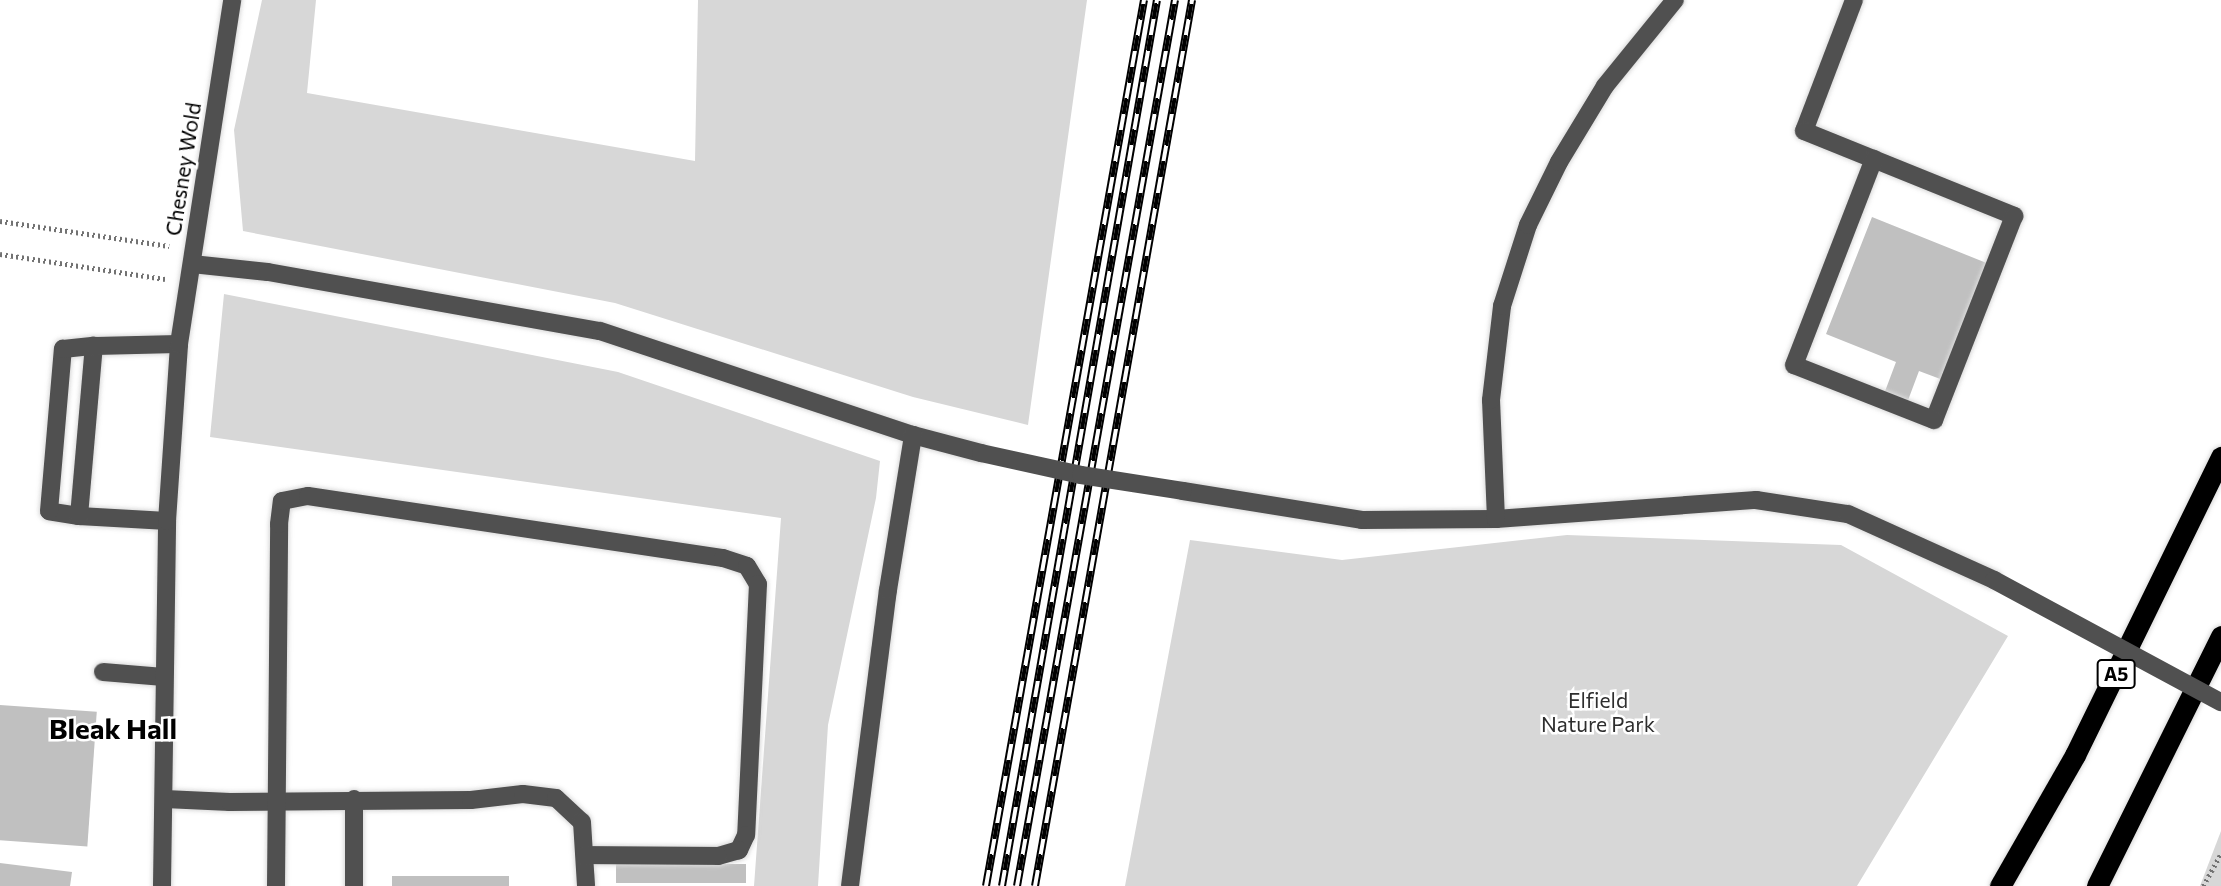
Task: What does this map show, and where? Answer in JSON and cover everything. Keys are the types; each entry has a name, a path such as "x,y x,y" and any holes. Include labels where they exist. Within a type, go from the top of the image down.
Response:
{"highway":[{"name":"A5","path":"2000,886 2081,743 2221,457"},
{"path":"2097,886 2221,636"}],"street":[{"name":"Chesney Wold","path":"162,886 167,521 180,344 232,0"},
{"path":"1496,519 1491,400 1502,306 1528,225 1559,162 1605,86 1675,0"},
{"path":"1853,0 1804,131 1874,159 2014,216 1934,420 1794,365 1874,159"},
{"path":"192,257 600,331 913,435 981,453 1081,475 1362,520 1496,519 1756,500 1848,514 1994,580 2221,702"},
{"path":"167,521 79,516 49,511 63,349 180,344"},
{"path":"79,516 94,346"},
{"path":"850,886 888,590 913,435"},
{"path":"276,886 282,501 308,496 723,558 747,566 758,584 746,835 738,850 718,856 585,855"},
{"path":"103,672 163,677"},
{"path":"164,799 230,802 471,800 523,794 556,797 582,822 586,886"},
{"path":"354,799 354,886"}],"path":[{"path":"0,222 192,257"},
{"path":"0,254 190,283"},
{"path":"2203,886 2221,854"}],"green space":[{"path":"262,0 316,0 307,93 695,161 698,0 1087,0 1028,425 913,397 615,303 243,231 234,130"},
{"path":"224,294 618,372 880,461 876,498 828,725 818,886 754,886 781,518 210,437"},
{"name":"Elfield Nature Park","path":"1567,535 1841,545 2008,636 1857,886 1125,886 1190,540 1342,560"},
{"path":"2221,831 2221,886 2200,886"}],"building":[{"path":"1872,217 1989,264 1943,380 1919,371 1907,403 1884,394 1896,362 1826,334"},
{"path":"0,705 97,712 87,846 0,840"},
{"path":"0,863 72,872 70,886 0,886"},
{"path":"616,864 746,864 746,883 616,883"},
{"path":"392,876 509,876 509,886 392,886"}],"railway":[{"path":"986,886 1144,0"},
{"path":"1002,886 1157,0"},
{"path":"1017,886 1175,0"},
{"path":"1035,886 1192,0"}],"district":[{"name":"Bleak Hall","path":"113,728"}]}
